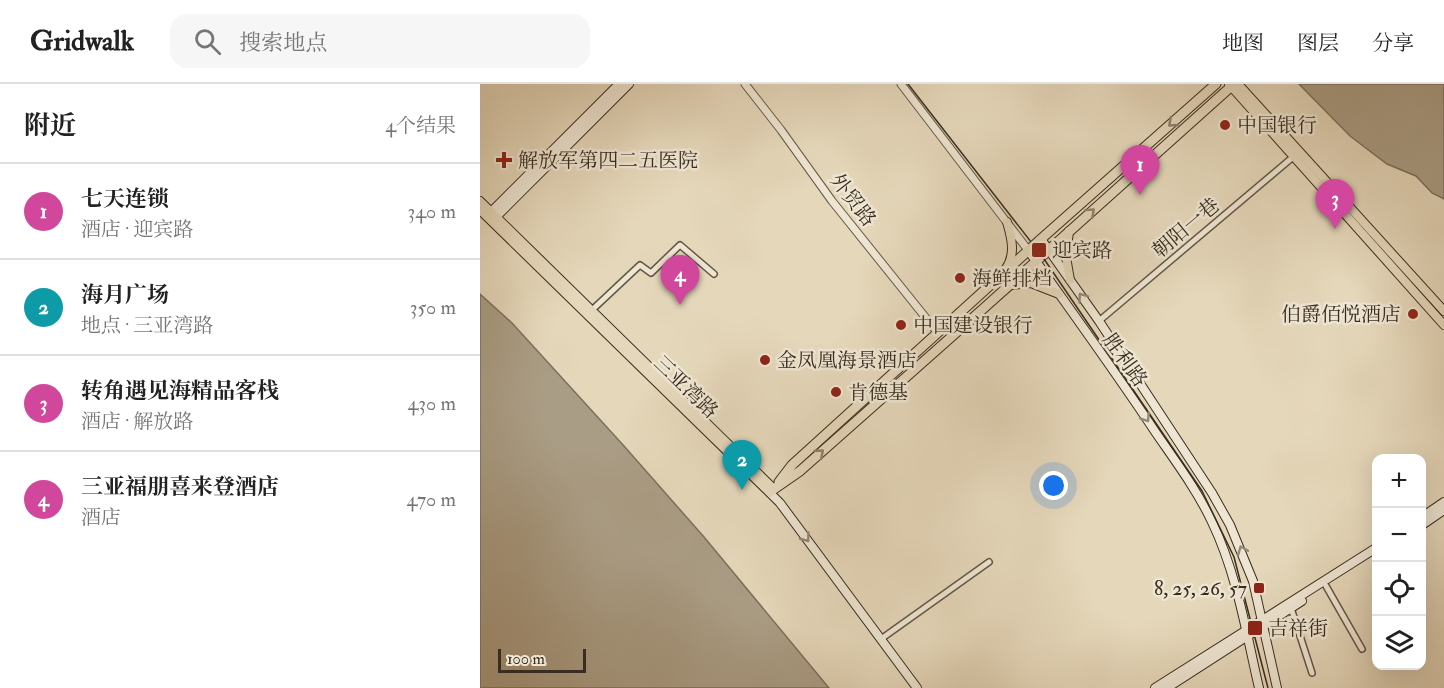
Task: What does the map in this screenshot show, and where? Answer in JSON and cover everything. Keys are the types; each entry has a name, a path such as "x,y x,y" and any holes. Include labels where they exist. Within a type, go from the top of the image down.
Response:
{"highway":[{"path":"772,491 792,465 1041,238 1216,84"},
{"path":"772,491 800,471 1233,85"}],"main road":[{"path":"489,216 619,84"},
{"path":"489,216 629,84"},
{"path":"1233,85 1293,157 1444,325"},
{"path":"1233,85 1444,311"},
{"name":"三亚湾路","path":"480,201 489,216 772,491"},
{"name":"三亚湾路","path":"489,216 592,310 772,491 917,688"},
{"path":"1004,272 1012,257 1013,249 1007,222"},
{"path":"1069,231 1065,251 1070,280"},
{"name":"胜利路","path":"1041,238 1099,321 1222,510 1247,563 1277,688"},
{"name":"胜利路","path":"1028,250 1187,478 1211,520 1229,563 1259,688"},
{"path":"1011,285 1031,283 1059,294"},
{"path":"1426,514 1444,502"},
{"path":"1426,522 1444,510"},
{"path":"1167,688 1372,551"},
{"path":"1263,623 1372,557"},
{"path":"1155,688 1246,634"}],"street":[{"name":"外贸路","path":"745,84 832,201 938,333"},
{"name":"胜利路","path":"902,84 1028,250"},
{"name":"朝阳一巷","path":"1099,321 1293,157"},
{"path":"592,310 640,265 651,273 680,246 714,274"},
{"path":"881,639 989,562"},
{"path":"1326,586 1362,649"},
{"path":"1291,608 1312,673"}],"shaded area":[{"path":"1299,84 1444,84 1444,199 1432,193 1416,176 1387,164 1350,136"},
{"path":"480,294 512,323 624,446 704,537 829,688 480,688"}],"tram line":[{"path":"908,84 1042,256 1202,491 1234,557 1268,688"}],"place":[{"name":"中国银行","path":"1225,125"},
{"name":"解放军第四二五医院","path":"504,160"},
{"name":"七天连锁","path":"1140,195"},
{"name":"转角遇见海精品客栈","path":"1335,229"},
{"name":"迎宾路","path":"1039,250"},
{"name":"海鲜排档","path":"960,278"},
{"name":"三亚福朋喜来登酒店","path":"680,305"},
{"name":"伯爵佰悦酒店","path":"1413,314"},
{"name":"中国建设银行","path":"901,325"},
{"name":"金凤凰海景酒店","path":"765,360"},
{"name":"肯德基","path":"836,392"},
{"name":"海月广场","path":"742,490"},
{"name":"8, 25, 26, 57","path":"1259,588"},
{"name":"吉祥街","path":"1255,628"}]}
